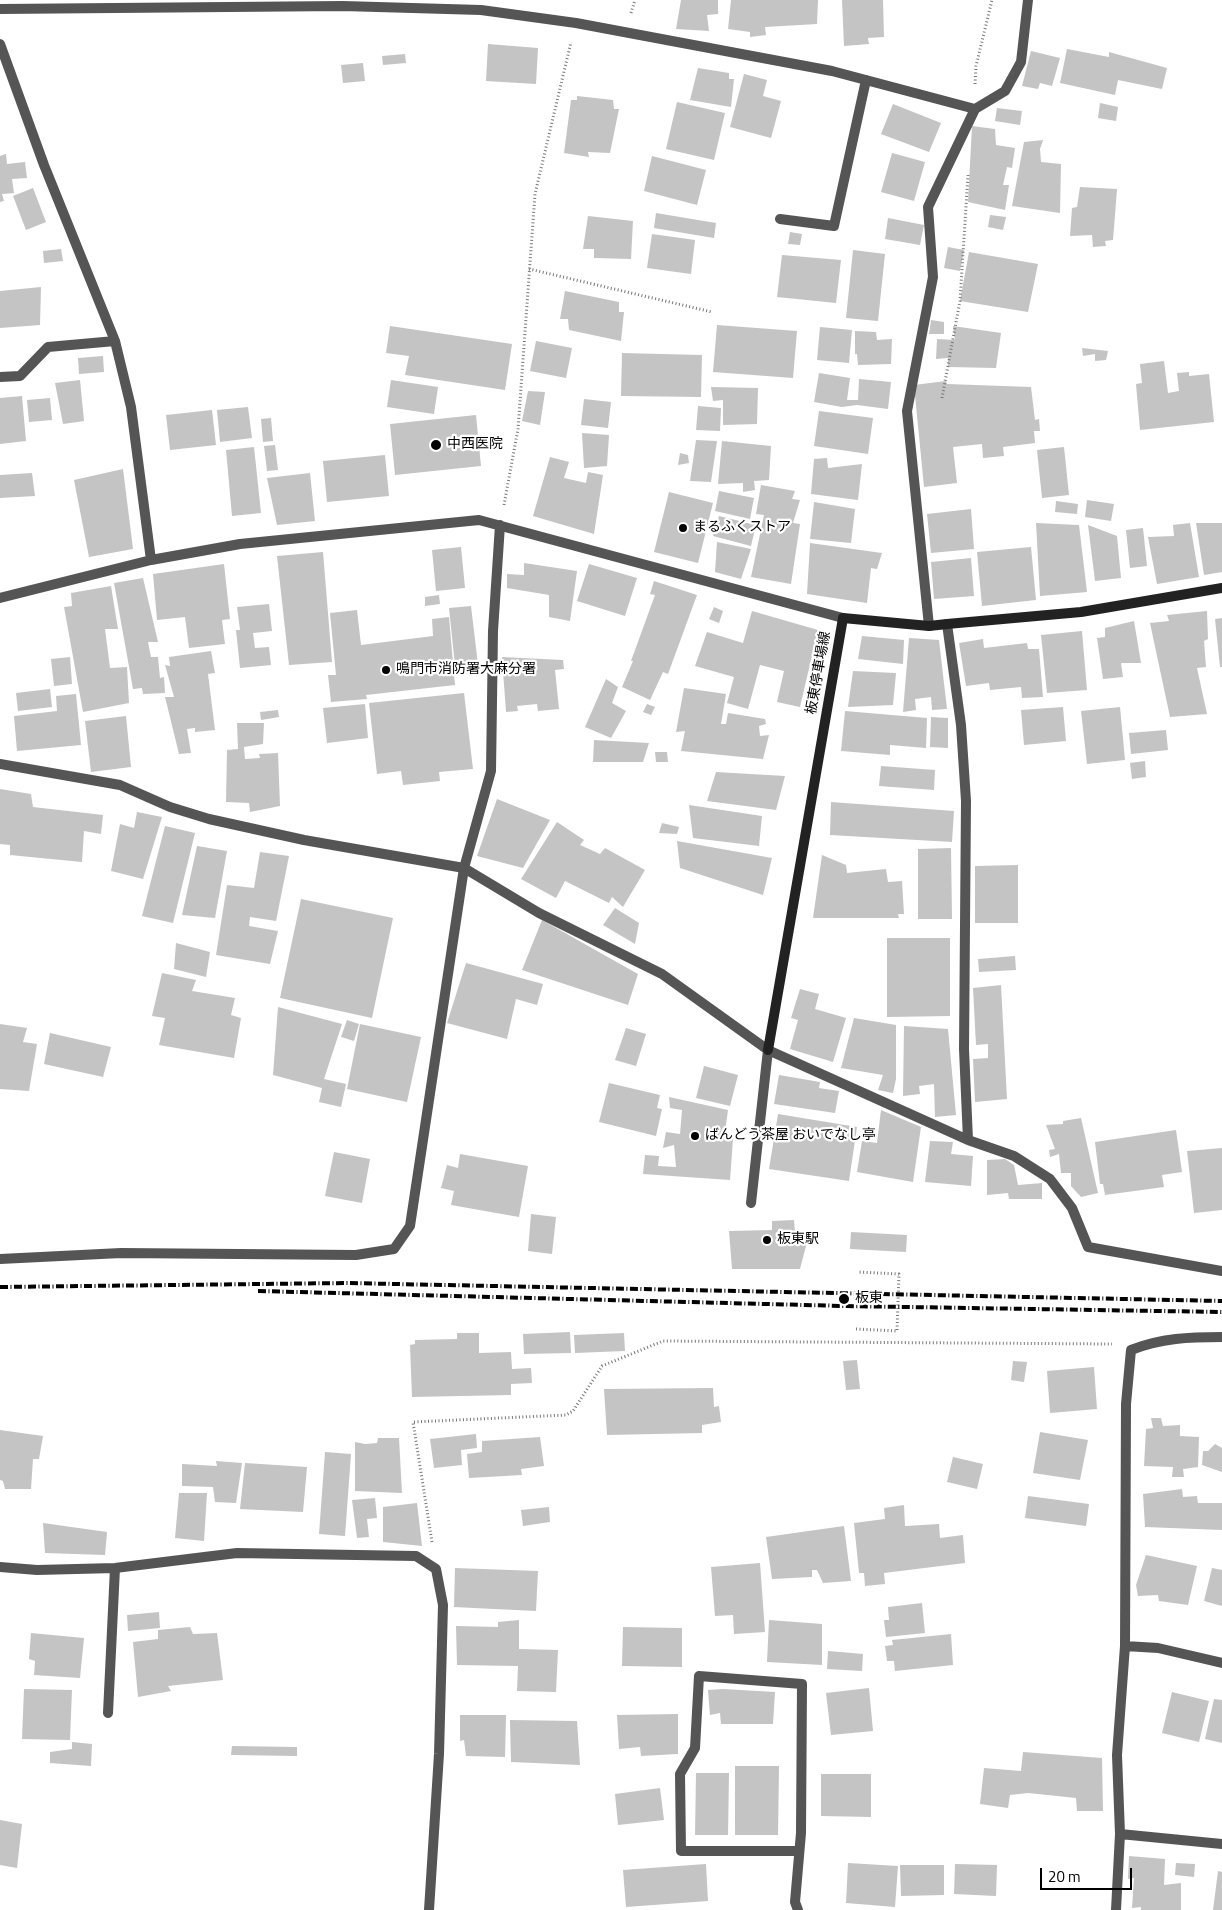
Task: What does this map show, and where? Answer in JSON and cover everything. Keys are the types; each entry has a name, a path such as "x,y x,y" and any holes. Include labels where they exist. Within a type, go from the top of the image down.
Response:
{"main road":[{"name":"板東停車場線","path":"768,1050 843,618 929,626 1081,612 1222,588"}],"street":[{"path":"929,626 908,411 933,277 928,207 975,109 1005,91 1021,62 1028,0"},
{"path":"0,9 116,4 343,6 481,10 576,23 832,71 975,109"},
{"path":"0,44 44,165 115,341 131,407 151,560"},
{"path":"780,219 834,226 866,80"},
{"path":"0,377 20,376 48,347 115,341"},
{"path":"0,598 151,560 250,543 479,520 843,618"},
{"path":"0,1259 121,1253 356,1255 394,1249 410,1226 442,999 464,868 491,771 493,631 500,525"},
{"path":"947,624 961,725 966,801 964,1049 968,1140"},
{"path":"0,764 120,785 170,807 209,819 304,840 464,868 539,913 662,974 768,1050 968,1140 1014,1156 1050,1179 1072,1208 1088,1247 1222,1271"},
{"path":"751,1203 768,1050"},
{"path":"1116,1910 1120,1834 1117,1755 1125,1646 1126,1404 1131,1350 1145,1344 1186,1337 1222,1337"},
{"path":"0,1567 37,1570 115,1568 237,1553 416,1556 436,1569 443,1605 439,1754 429,1910"},
{"path":"108,1713 115,1568"},
{"path":"1125,1646 1158,1648 1222,1663"},
{"path":"798,1910 795,1902 799,1851 802,1684 699,1676 695,1748 680,1774 681,1851 799,1851"},
{"path":"1120,1834 1222,1844"}],"path":[{"path":"974,86 976,66 992,0"},
{"path":"500,525 518,429 534,194 576,23"},
{"path":"942,398 960,301 968,173"},
{"path":"529,269 712,312"},
{"path":"856,1328 897,1332 899,1274 858,1272"},
{"path":"436,1569 412,1422 566,1415 573,1411 602,1366 663,1341 1145,1344"}],"building":[{"path":"681,0 718,0 718,14 707,15 709,31 676,29"},
{"path":"731,0 818,0 817,24 765,27 766,35 750,37 750,32 728,29"},
{"path":"842,0 883,0 884,37 868,38 869,44 844,46"},
{"path":"488,44 538,48 536,84 486,81"},
{"path":"1067,49 1109,57 1109,52 1167,68 1162,89 1118,80 1115,95 1060,83"},
{"path":"1031,51 1060,58 1052,86 1040,83 1038,89 1022,86"},
{"path":"405,54 406,63 383,65 382,56"},
{"path":"363,63 365,81 343,83 341,65"},
{"path":"698,68 729,73 729,79 734,79 731,107 690,100"},
{"path":"744,74 767,80 763,96 781,101 771,138 730,127"},
{"path":"577,96 613,100 614,109 619,109 610,153 588,152 589,157 564,153 571,100 577,100"},
{"path":"677,102 725,113 714,160 666,149"},
{"path":"1100,103 1118,107 1116,121 1098,118"},
{"path":"893,104 941,123 929,152 881,134"},
{"path":"997,108 1022,111 1020,125 995,121"},
{"path":"972,126 995,129 996,145 1015,148 1012,168 1007,167 1003,185 1009,185 1005,210 968,202"},
{"path":"1043,140 1040,149 1041,162 1061,164 1060,213 1012,206 1024,142"},
{"path":"892,153 925,162 914,201 881,192"},
{"path":"6,154 7,164 25,162 27,178 12,179 14,193 2,194 4,201 0,202 0,156"},
{"path":"652,156 706,170 697,205 644,191"},
{"path":"1080,187 1117,189 1113,240 1105,241 1106,246 1093,247 1092,235 1070,236 1072,208 1077,207"},
{"path":"33,188 46,222 26,230 13,196"},
{"path":"656,213 716,223 714,238 654,228"},
{"path":"990,215 1006,217 1003,230 988,227"},
{"path":"588,216 633,221 631,259 594,258 594,249 583,249"},
{"path":"888,218 924,225 920,245 885,239"},
{"path":"790,232 802,234 800,245 788,244"},
{"path":"652,234 695,240 691,274 647,268"},
{"path":"948,247 964,250 960,271 944,268"},
{"path":"61,249 63,261 44,263 43,251"},
{"path":"853,250 885,254 878,321 846,318"},
{"path":"969,252 1038,264 1028,312 960,301"},
{"path":"782,255 841,260 836,303 777,297"},
{"path":"41,287 40,325 0,328 0,291"},
{"path":"565,291 619,302 619,312 624,312 621,341 569,330 568,319 560,319"},
{"path":"931,320 944,322 944,334 929,334"},
{"path":"717,325 797,331 793,378 713,372"},
{"path":"390,326 512,344 505,390 405,375 409,356 386,353"},
{"path":"953,326 1001,333 996,368 948,367 948,358 936,359 937,339 955,340"},
{"path":"820,327 852,330 849,363 817,360"},
{"path":"855,331 876,332 877,340 892,339 891,364 858,365 857,354 855,354"},
{"path":"536,341 572,348 566,378 530,371"},
{"path":"1082,348 1108,351 1106,360 1095,361 1095,354 1083,356"},
{"path":"622,353 702,355 701,397 621,396"},
{"path":"103,356 104,372 79,374 78,358"},
{"path":"1164,361 1168,393 1179,391 1177,373 1189,372 1189,376 1209,374 1214,422 1140,430 1136,384 1142,383 1140,364"},
{"path":"819,373 850,378 847,400 858,400 859,379 891,382 888,409 857,405 842,407 814,402"},
{"path":"80,380 84,421 63,424 55,383"},
{"path":"391,380 438,387 434,414 387,407"},
{"path":"946,381 947,384 1031,387 1035,420 1039,419 1040,431 1034,431 1035,443 1003,447 1004,456 983,458 982,444 953,447 957,483 924,487 914,385"},
{"path":"711,387 758,388 757,424 723,425 723,400 713,401"},
{"path":"528,391 545,392 540,425 522,421"},
{"path":"22,396 26,441 0,444 0,398"},
{"path":"50,398 52,420 29,422 27,400"},
{"path":"584,399 611,402 608,428 581,425"},
{"path":"698,406 721,408 720,431 696,430"},
{"path":"248,407 252,438 220,442 217,410"},
{"path":"212,410 216,445 170,450 166,415"},
{"path":"819,411 873,418 868,454 814,446"},
{"name":"中西医院","path":"476,415 481,466 395,475 390,424"},
{"path":"271,418 273,441 263,442 261,419"},
{"path":"582,433 609,435 607,466 584,468"},
{"path":"696,440 717,441 711,482 690,481"},
{"path":"722,441 771,446 769,480 754,481 755,490 743,492 743,483 718,484"},
{"path":"275,445 278,470 267,471 264,446"},
{"path":"254,447 261,513 232,516 226,450"},
{"path":"1064,447 1069,495 1042,498 1037,450"},
{"path":"680,453 688,455 689,463 678,465"},
{"path":"385,455 389,496 327,502 323,461"},
{"path":"550,457 569,462 564,478 586,483 588,472 603,475 594,534 533,516"},
{"path":"827,458 828,468 862,464 858,500 811,494 814,459"},
{"path":"123,469 133,549 89,557 74,480"},
{"path":"32,473 35,496 0,498 0,475"},
{"path":"310,473 315,521 277,525 267,478"},
{"path":"761,485 795,491 792,499 800,500 793,523 800,524 791,584 751,577 764,515 756,514"},
{"path":"719,491 754,498 750,519 715,511"},
{"name":"まるふくストア","path":"669,492 713,503 698,563 654,552"},
{"path":"1087,500 1114,504 1111,521 1085,517"},
{"path":"1056,501 1078,504 1077,514 1055,512"},
{"path":"814,502 855,509 851,543 810,539"},
{"path":"971,509 974,549 931,553 927,514"},
{"path":"719,516 756,525 751,546 713,536"},
{"path":"1036,523 1079,525 1087,592 1040,596"},
{"path":"1190,523 1199,577 1157,584 1148,537 1174,536 1173,525"},
{"path":"1196,523 1222,523 1222,572 1204,575"},
{"path":"1088,525 1117,536 1121,578 1095,581"},
{"path":"1143,528 1147,566 1130,568 1126,530"},
{"path":"717,542 751,549 741,579 715,572"},
{"path":"810,543 882,553 877,569 871,568 867,603 807,594"},
{"path":"461,547 465,588 436,591 432,550"},
{"path":"1031,547 1036,600 982,606 977,552"},
{"path":"323,552 332,662 289,665 277,556"},
{"path":"971,558 974,596 934,599 931,562"},
{"path":"524,563 577,571 570,621 549,617 549,595 507,588 507,574 524,575"},
{"path":"224,564 230,619 222,620 225,644 189,648 185,617 157,620 153,574"},
{"path":"589,564 637,578 625,616 577,601"},
{"path":"143,578 158,642 148,642 151,657 158,657 160,678 164,677 165,693 143,694 142,688 133,689 114,583"},
{"path":"654,581 697,595 668,674 663,672 650,700 622,687 633,661 631,661 655,595 650,594"},
{"path":"111,586 118,629 105,629 110,668 127,667 129,703 83,712 64,607 72,606 71,593"},
{"path":"439,595 440,604 425,606 425,597"},
{"path":"269,604 272,631 253,633 255,648 269,647 271,665 240,668 236,630 240,630 237,607"},
{"path":"471,606 479,673 456,675 449,608"},
{"path":"714,607 723,611 719,623 709,619"},
{"path":"357,610 361,645 433,636 432,619 449,617 455,685 366,695 367,699 331,702 328,675 336,675 330,613"},
{"path":"752,611 818,630 800,707 777,702 784,671 760,665 748,709 727,703 734,677 695,666 707,632 743,643"},
{"path":"1207,611 1208,639 1204,641 1206,667 1197,668 1207,714 1170,717 1150,623 1169,621 1167,615"},
{"path":"1222,618 1222,667 1220,667 1215,619"},
{"path":"1134,621 1141,663 1121,663 1123,677 1103,679 1097,638 1105,637 1105,628"},
{"path":"1082,631 1087,690 1047,693 1041,635"},
{"path":"862,636 904,640 903,664 858,659"},
{"path":"909,638 939,640 947,709 932,710 931,697 915,699 916,710 903,712"},
{"path":"983,639 984,648 1027,643 1028,649 1039,649 1043,697 1022,698 1021,687 990,690 989,683 966,686 959,643"},
{"path":"211,651 215,673 208,674 215,730 195,732 195,728 187,729 191,753 179,754 165,697 174,697 165,665 170,666 169,657"},
{"path":"70,657 72,684 54,686 51,659"},
{"path":"502,657 563,660 564,669 555,670 559,709 538,711 537,704 517,706 518,711 506,712"},
{"path":"853,671 896,673 893,705 848,707"},
{"path":"606,679 618,687 612,703 626,711 611,738 585,727"},
{"path":"684,688 726,694 721,724 726,724 728,713 765,719 766,724 759,726 760,736 769,735 763,759 681,751 685,731 676,732"},
{"path":"50,689 52,707 18,711 16,693"},
{"path":"464,693 473,769 439,772 440,781 403,785 401,771 377,774 369,703"},
{"path":"76,694 81,745 17,751 14,716 57,711 56,696"},
{"path":"365,704 368,738 327,743 323,708"},
{"path":"647,704 655,707 651,715 643,712"},
{"path":"1063,707 1066,741 1024,745 1021,710"},
{"path":"1120,707 1125,760 1087,764 1081,711"},
{"path":"278,710 279,717 261,720 260,712"},
{"path":"845,711 927,718 926,748 890,745 890,755 841,751"},
{"path":"126,716 131,767 91,772 85,721"},
{"path":"931,717 948,718 948,748 930,747"},
{"path":"237,723 264,723 263,744 244,747 245,759 260,758 259,754 278,753 280,806 250,812 249,803 226,802 227,750 238,749"},
{"path":"1166,730 1168,750 1131,754 1129,733"},
{"path":"594,740 649,743 643,762 593,762"},
{"path":"655,752 667,752 668,762 656,762"},
{"path":"1145,761 1146,777 1132,779 1130,763"},
{"path":"881,766 935,770 934,790 879,786"},
{"path":"716,772 785,776 776,810 707,801"},
{"path":"0,789 31,794 33,807 103,815 101,834 84,831 82,862 10,855 10,845 0,844"},
{"path":"497,799 550,820 523,868 477,856"},
{"path":"831,802 954,811 952,842 830,835"},
{"path":"689,805 762,816 759,846 693,838"},
{"path":"137,812 162,817 143,879 111,871 120,824 134,828"},
{"path":"557,822 584,840 580,845 600,854 605,848 645,870 623,907 612,897 609,903 565,881 556,898 521,879"},
{"path":"662,823 679,827 677,834 659,833"},
{"path":"165,826 195,833 173,923 142,916"},
{"path":"677,841 772,858 763,895 680,868"},
{"path":"197,846 227,851 215,918 182,915"},
{"path":"951,848 952,919 918,919 918,849"},
{"path":"260,852 289,856 276,921 250,917 249,926 278,931 270,964 216,955 227,885 254,888"},
{"path":"822,855 846,865 847,873 886,869 888,882 902,881 904,914 898,914 899,918 813,918"},
{"path":"1018,865 1018,923 975,923 975,866"},
{"path":"301,899 393,918 372,1018 280,998"},
{"path":"615,908 639,923 635,944 603,925"},
{"path":"542,920 638,974 628,1005 522,970"},
{"path":"887,938 950,938 950,1016 887,1017"},
{"path":"176,943 210,952 206,977 174,969"},
{"path":"1015,956 1016,970 979,972 978,959"},
{"path":"466,963 543,984 537,1005 516,999 507,1039 447,1023"},
{"path":"162,973 196,980 192,991 235,998 231,1015 241,1018 234,1058 159,1045 165,1018 152,1016"},
{"path":"1001,985 1007,1099 975,1102 973,1059 988,1058 988,1044 976,1045 973,988"},
{"path":"800,989 819,994 815,1009 846,1018 833,1062 790,1049 798,1020 791,1018"},
{"path":"278,1007 342,1024 324,1079 346,1084 341,1107 319,1102 322,1088 273,1075"},
{"path":"854,1018 896,1025 896,1079 893,1093 878,1090 883,1075 841,1068"},
{"path":"347,1020 359,1024 354,1041 341,1037"},
{"path":"0,1024 27,1028 23,1042 37,1044 29,1091 0,1089"},
{"path":"360,1024 421,1037 407,1102 347,1089"},
{"path":"904,1026 948,1029 956,1115 935,1117 934,1084 919,1086 920,1094 903,1096"},
{"path":"626,1028 646,1034 636,1066 615,1060"},
{"path":"50,1033 111,1047 103,1077 44,1064"},
{"path":"704,1066 738,1075 730,1106 696,1098"},
{"path":"779,1075 820,1082 819,1088 839,1091 835,1113 774,1104"},
{"path":"609,1083 660,1095 657,1108 662,1109 656,1136 599,1122"},
{"name":"ばんどう茶屋 おいでなし亭","path":"669,1097 728,1110 724,1140 733,1139 730,1180 643,1174 645,1155 659,1156 658,1166 676,1167 674,1145 663,1148 666,1132 680,1134 682,1110 670,1108"},
{"path":"881,1110 921,1127 913,1182 857,1172 862,1141 877,1143"},
{"path":"778,1114 857,1127 849,1181 769,1169"},
{"path":"1081,1118 1098,1193 1081,1197 1071,1186 1071,1173 1061,1173 1059,1154 1050,1157 1049,1150 1055,1149 1046,1125 1063,1124 1063,1121"},
{"path":"1176,1130 1182,1172 1162,1175 1164,1187 1105,1195 1103,1184 1100,1184 1095,1142"},
{"path":"930,1141 953,1142 951,1154 973,1156 971,1186 925,1182"},
{"path":"1222,1148 1222,1210 1194,1213 1187,1151"},
{"path":"334,1152 370,1159 362,1203 325,1196"},
{"path":"460,1154 528,1166 519,1217 451,1205 454,1191 441,1188 447,1165 458,1168"},
{"path":"1005,1159 1014,1165 1018,1185 1042,1183 1042,1199 1009,1199 1008,1193 987,1195 987,1160"},
{"path":"531,1214 556,1217 552,1254 528,1251"},
{"name":"板東駅","path":"794,1220 795,1233 805,1233 806,1246 800,1269 732,1269 729,1231 772,1230 772,1221"},
{"path":"851,1232 907,1235 906,1252 850,1249"},
{"path":"570,1332 571,1353 524,1354 523,1334"},
{"path":"457,1333 479,1333 479,1353 511,1352 512,1369 531,1368 532,1383 511,1384 511,1395 412,1397 410,1345 415,1344 415,1340 457,1339"},
{"path":"624,1333 625,1351 575,1353 574,1335"},
{"path":"857,1360 860,1389 846,1390 843,1361"},
{"path":"1013,1361 1027,1362 1024,1382 1011,1380"},
{"path":"1094,1367 1097,1409 1050,1413 1047,1371"},
{"path":"713,1388 714,1407 719,1406 721,1422 702,1425 702,1433 607,1435 604,1389"},
{"path":"1151,1418 1161,1418 1163,1426 1180,1425 1180,1436 1199,1437 1198,1467 1183,1469 1184,1477 1172,1477 1173,1467 1144,1466 1146,1429 1153,1428"},
{"path":"0,1430 43,1436 39,1459 33,1459 31,1489 5,1489 3,1481 0,1480"},
{"path":"1040,1432 1088,1440 1080,1480 1033,1473"},
{"path":"476,1434 477,1448 461,1450 462,1465 434,1468 430,1439"},
{"path":"540,1437 544,1466 521,1469 522,1475 469,1478 467,1454 482,1452 482,1441"},
{"path":"378,1438 399,1438 402,1493 355,1491 355,1442 365,1444 377,1443"},
{"path":"1215,1444 1222,1448 1222,1472 1202,1465 1203,1451 1208,1451"},
{"path":"325,1452 351,1454 345,1536 319,1534"},
{"path":"953,1457 983,1464 977,1489 947,1482"},
{"path":"216,1461 242,1463 236,1503 215,1502 213,1487 182,1486 182,1464 217,1466"},
{"path":"245,1463 307,1467 303,1512 240,1509"},
{"path":"1182,1489 1183,1497 1197,1496 1198,1503 1222,1503 1222,1530 1145,1527 1143,1494"},
{"path":"179,1493 207,1493 204,1541 175,1538"},
{"path":"1028,1496 1089,1504 1086,1526 1025,1518"},
{"path":"375,1498 377,1518 367,1519 369,1537 357,1538 352,1500"},
{"path":"417,1503 422,1546 383,1542 383,1507"},
{"path":"904,1505 905,1526 939,1524 940,1538 963,1535 965,1563 884,1573 885,1584 865,1586 864,1573 859,1573 854,1523 885,1519 884,1508"},
{"path":"549,1507 550,1522 523,1526 521,1510"},
{"path":"43,1523 107,1532 105,1555 45,1553"},
{"path":"844,1526 851,1581 823,1583 817,1570 812,1570 812,1577 772,1579 766,1537"},
{"path":"1146,1555 1197,1566 1188,1605 1159,1601 1158,1595 1138,1596 1136,1585"},
{"path":"760,1563 765,1632 734,1634 733,1615 715,1616 711,1567"},
{"path":"455,1568 538,1571 536,1611 454,1607"},
{"path":"1212,1568 1222,1570 1222,1606 1204,1601"},
{"path":"922,1603 925,1633 886,1637 884,1620 889,1620 888,1607"},
{"path":"159,1612 160,1628 128,1631 127,1615"},
{"path":"519,1620 519,1649 558,1650 556,1692 517,1691 518,1666 457,1665 456,1626 498,1627 498,1622"},
{"path":"769,1620 822,1624 822,1665 767,1662"},
{"path":"190,1627 193,1634 217,1633 223,1680 168,1686 171,1691 138,1697 133,1642 158,1639 158,1630"},
{"path":"623,1627 682,1628 682,1667 622,1666"},
{"path":"31,1633 84,1638 80,1678 34,1675 35,1661 29,1659"},
{"path":"951,1634 953,1665 895,1671 894,1661 887,1661 885,1646 893,1645 892,1640"},
{"path":"828,1651 863,1654 862,1671 827,1669"},
{"path":"869,1688 873,1731 831,1735 826,1693"},
{"path":"24,1689 72,1690 70,1740 22,1739"},
{"path":"708,1690 775,1692 773,1724 721,1724 720,1713 710,1715"},
{"path":"1172,1692 1209,1701 1199,1742 1162,1733"},
{"path":"1214,1699 1222,1700 1222,1743 1205,1739"},
{"path":"678,1714 678,1754 641,1756 640,1747 619,1749 617,1715"},
{"path":"460,1715 506,1715 505,1757 466,1756 464,1740 460,1741"},
{"path":"510,1720 577,1721 580,1765 511,1762"},
{"path":"72,1742 92,1744 91,1766 50,1763 50,1752 72,1749"},
{"path":"232,1746 297,1747 297,1756 231,1755"},
{"path":"1023,1752 1102,1758 1103,1811 1077,1811 1076,1798 1028,1793 1010,1795 1008,1808 980,1804 984,1768 1021,1771"},
{"path":"735,1766 779,1766 778,1835 735,1835"},
{"path":"696,1773 729,1773 728,1835 695,1835"},
{"path":"821,1774 871,1774 871,1817 821,1816"},
{"path":"660,1788 664,1820 618,1825 615,1794"},
{"path":"0,1820 22,1824 17,1868 0,1865"},
{"path":"1129,1856 1165,1859 1164,1885 1181,1883 1181,1910 1141,1910 1141,1907 1132,1908 1134,1878 1128,1879"},
{"path":"848,1863 898,1866 895,1907 846,1903"},
{"path":"1176,1863 1195,1864 1194,1877 1175,1875"},
{"path":"706,1864 708,1901 626,1907 623,1870"},
{"path":"955,1864 997,1865 996,1896 954,1894"},
{"path":"900,1865 944,1865 944,1895 901,1896"},
{"path":"1218,1871 1222,1872 1222,1910 1213,1910"}],"railway":[{"path":"0,1287 347,1283 1222,1301"},
{"path":"258,1291 844,1306 1222,1312"}],"place":[{"name":"中西医院","path":"436,445"},
{"name":"まるふくストア","path":"683,528"},
{"name":"鳴門市消防署大麻分署","path":"386,670"},
{"name":"ばんどう茶屋 おいでなし亭","path":"695,1136"},
{"name":"板東駅","path":"767,1240"},
{"name":"板東","path":"844,1299"}]}
